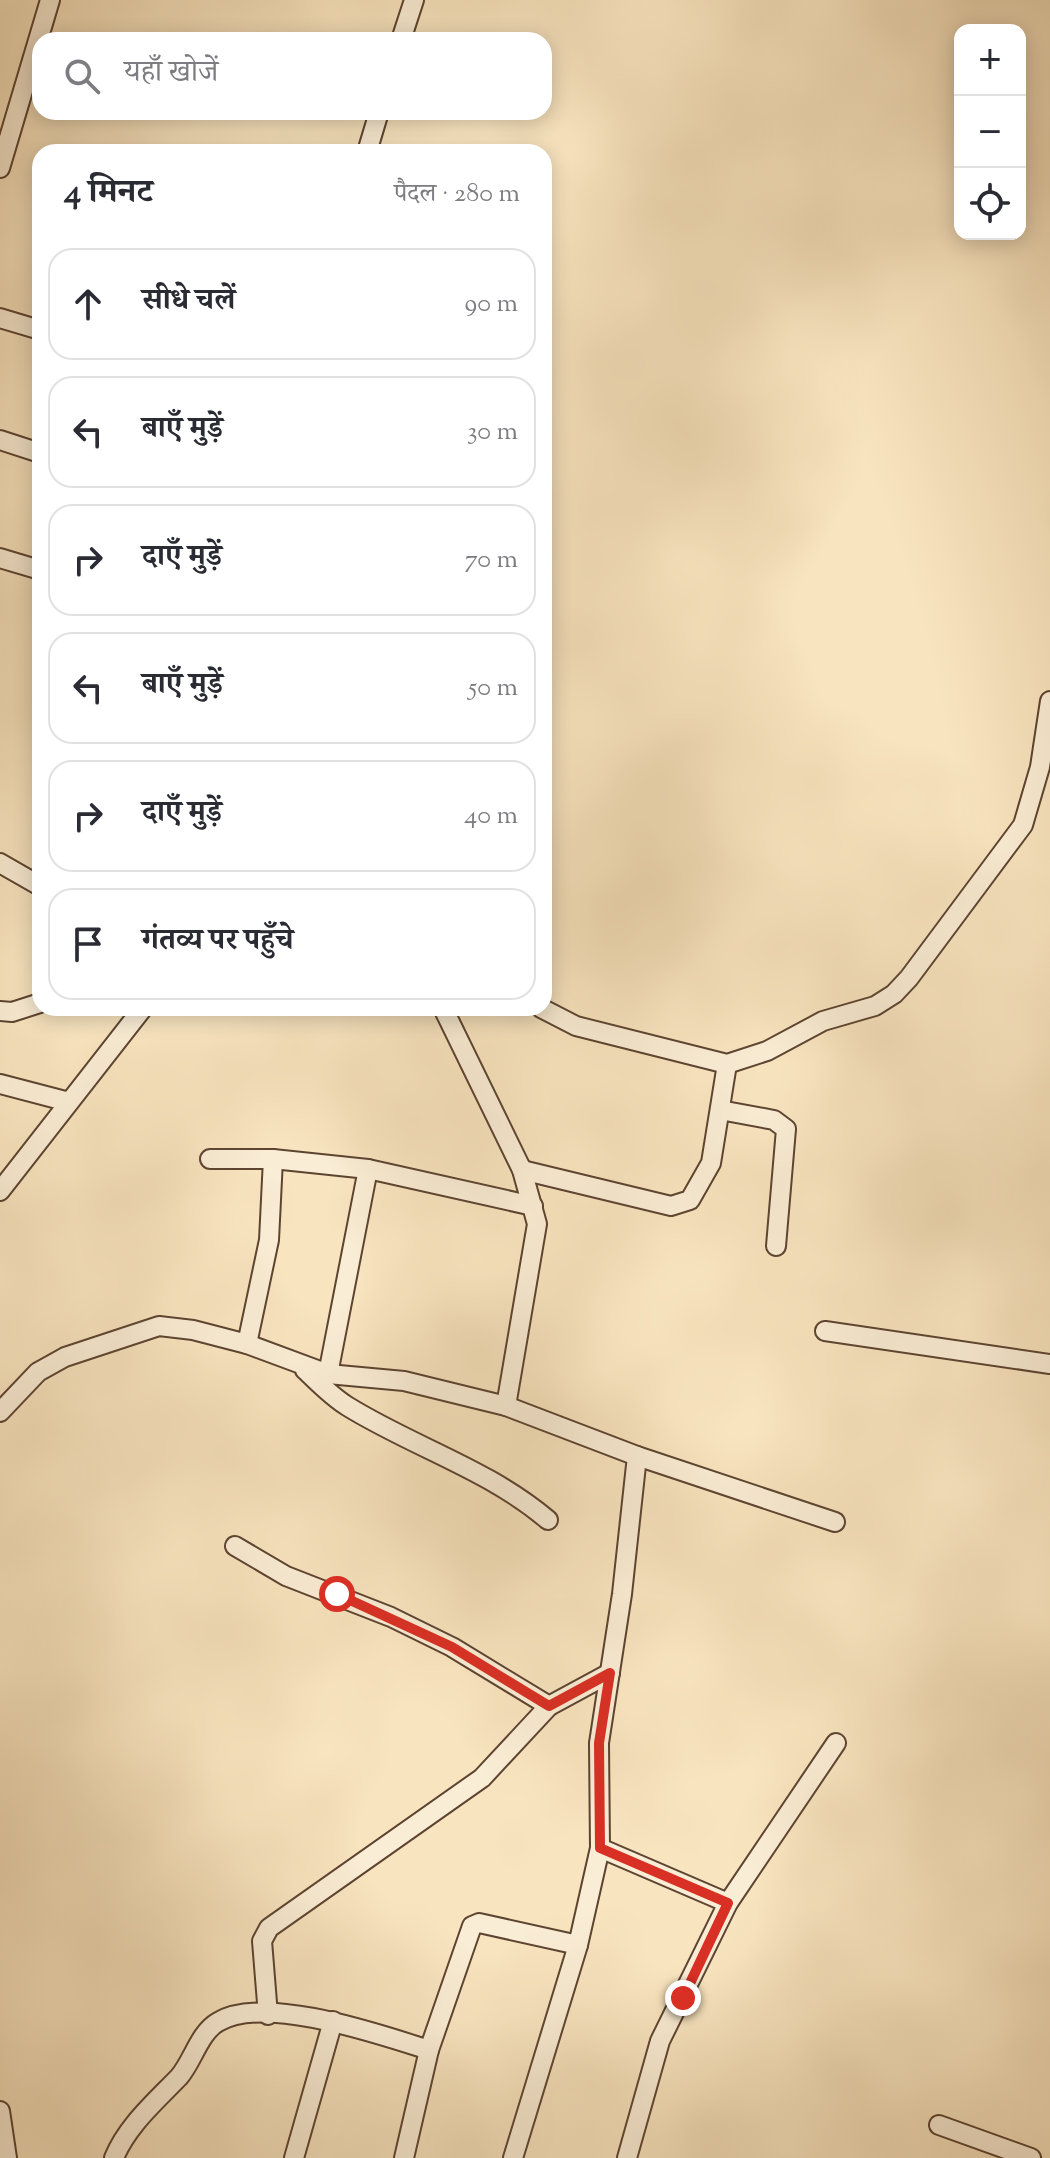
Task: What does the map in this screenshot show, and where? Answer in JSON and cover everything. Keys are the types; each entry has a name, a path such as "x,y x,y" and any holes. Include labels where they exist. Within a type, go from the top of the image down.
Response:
{"street":[{"path":"39,32 50,0"},
{"path":"404,32 414,0"},
{"path":"0,168 8,117 32,50"},
{"path":"369,144 377,120"},
{"path":"0,318 32,328"},
{"path":"0,440 32,450"},
{"path":"0,558 32,568"},
{"path":"552,1014 576,1026 727,1064 767,1051 823,1021 875,1006 894,994 1023,825 1045,770 1050,701"},
{"path":"0,863 32,881"},
{"path":"0,1011 12,1012 32,1006"},
{"path":"0,1191 137,1016"},
{"path":"447,1016 522,1170 537,1224 534,1260 506,1406"},
{"path":"522,1170 671,1206 690,1200 701,1187 711,1163 727,1064"},
{"path":"0,1084 69,1102"},
{"path":"720,1110 774,1120 786,1129 776,1246"},
{"path":"210,1159 273,1159 368,1169 533,1206"},
{"path":"247,1344 269,1240 273,1159"},
{"path":"328,1374 368,1169"},
{"path":"0,1412 38,1372 65,1357 159,1326 193,1330 247,1344 328,1374 404,1381 506,1406 637,1456 835,1522"},
{"path":"825,1331 1050,1364"},
{"path":"297,1363 350,1408 493,1481 523,1499 548,1520"},
{"path":"513,2158 578,1945 600,1848 599,1743 632,1519 637,1456"},
{"path":"235,1546 286,1576 391,1617 452,1647 549,1706"},
{"path":"268,2015 262,1941 269,1928 482,1778 549,1706 610,1673"},
{"path":"627,2158 660,2041 728,1903 836,1743"},
{"path":"600,1848 728,1903"},
{"path":"404,2158 429,2050 472,1926 479,1923 578,1945"},
{"path":"114,2158 124,2135 190,2065 205,2035 219,2021 268,2015 333,2021 429,2050"},
{"path":"294,2158 333,2021"},
{"path":"0,2111 7,2158"},
{"path":"939,2125 1031,2158"}],"route":[{"path":"337,1594 452,1647 549,1706 610,1673 599,1743 600,1848 728,1903 683,1998"}]}
